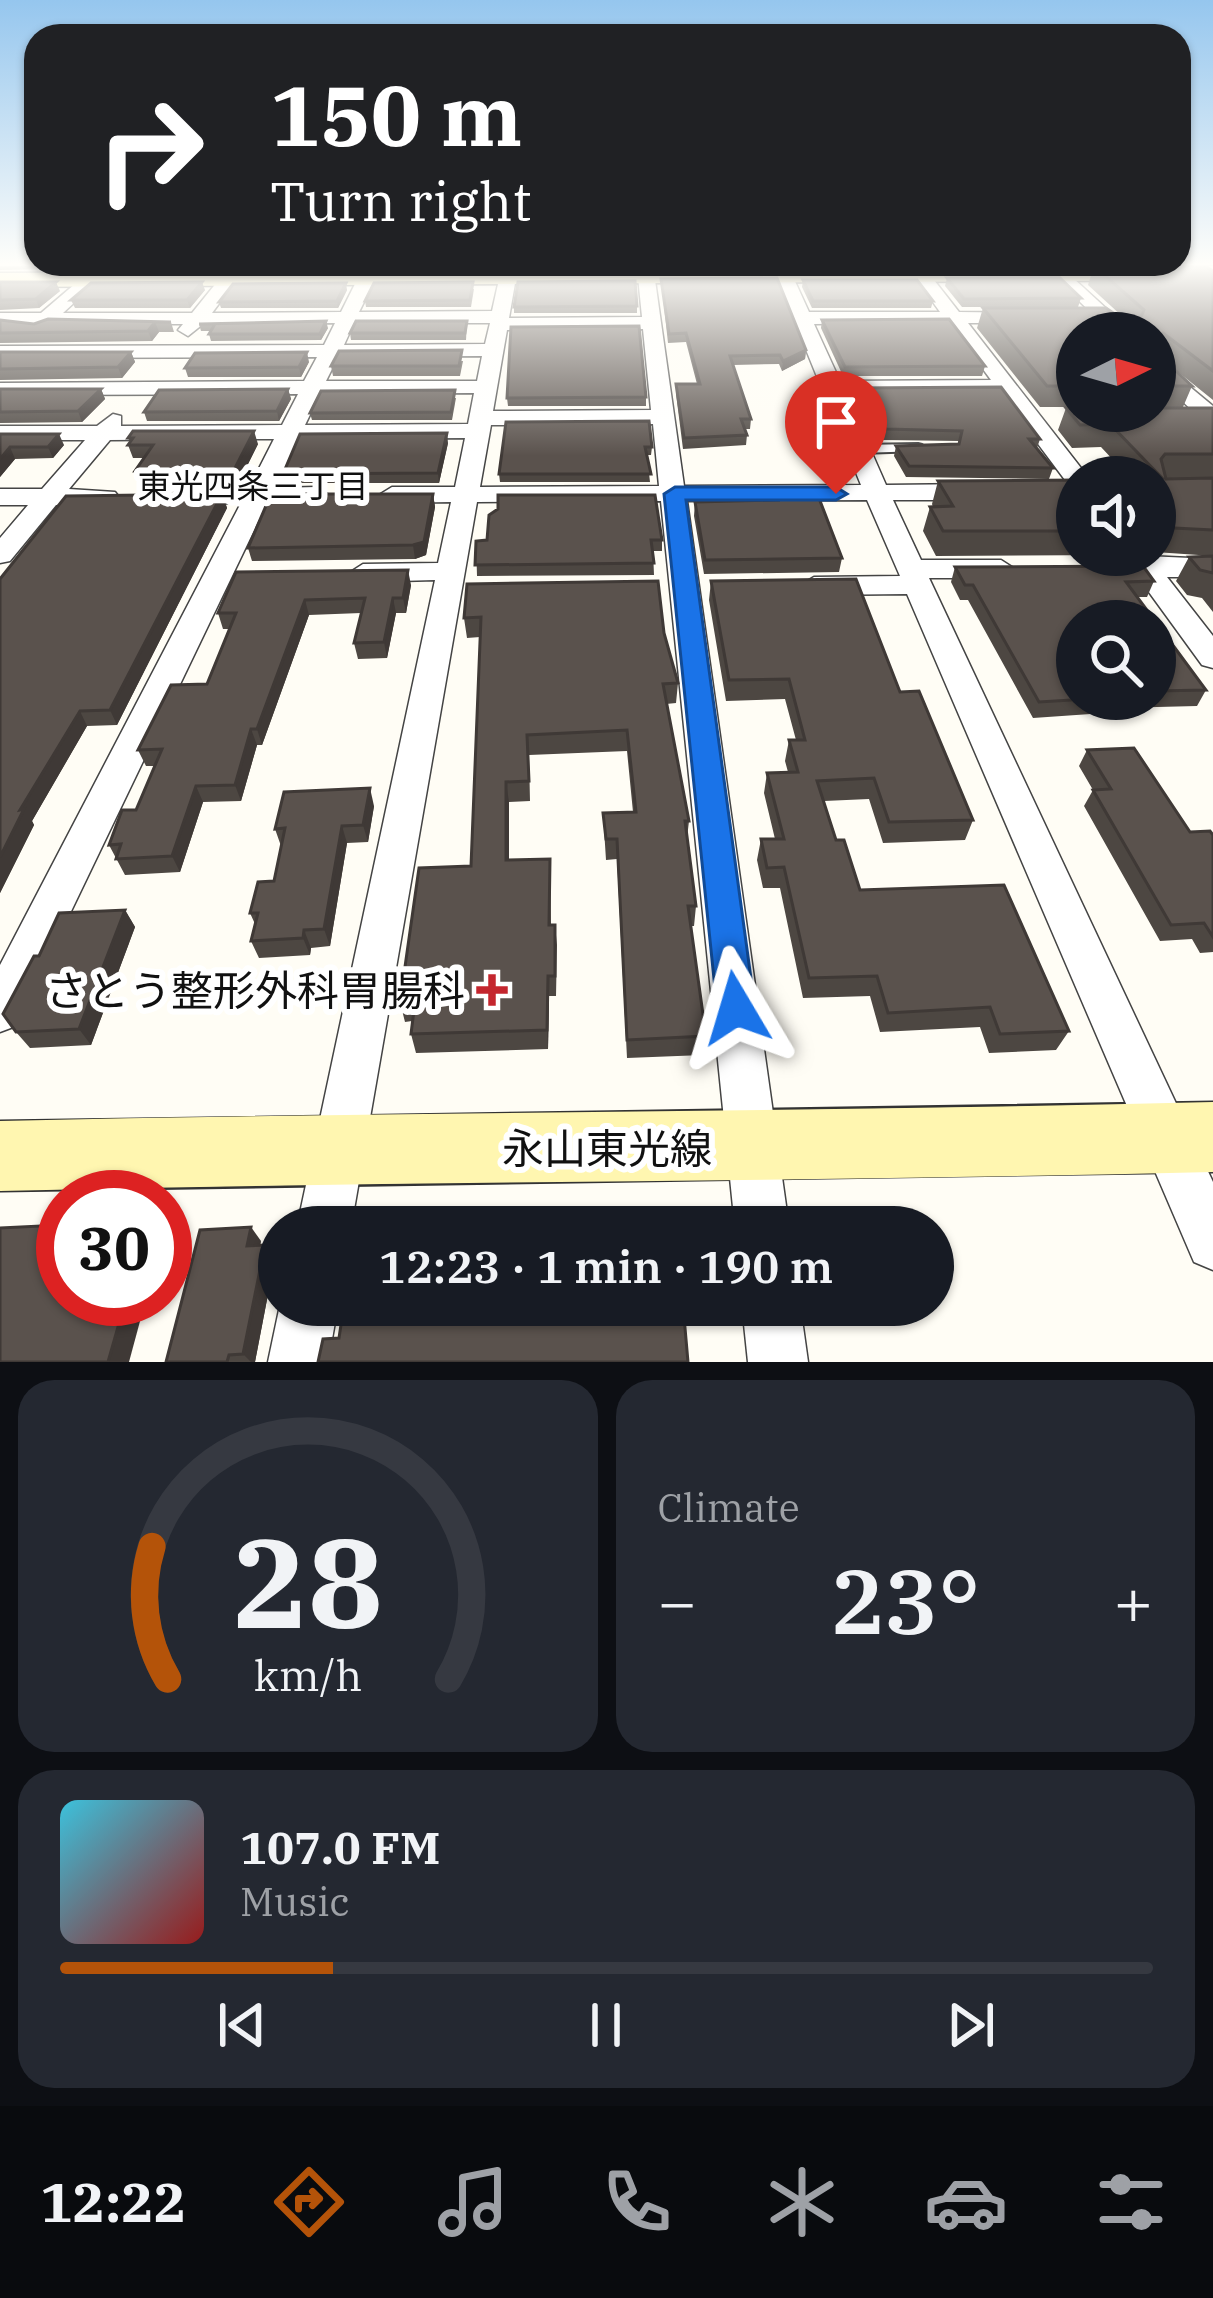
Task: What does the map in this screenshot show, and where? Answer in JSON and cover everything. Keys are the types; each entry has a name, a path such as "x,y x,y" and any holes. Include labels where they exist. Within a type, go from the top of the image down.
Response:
{"street":[{"path":"3,354 32,330"},
{"path":"0,555 188,330"},
{"path":"0,1011 229,574 256,496 341,330"},
{"path":"493,330 498,330"},
{"path":"328,1206 455,584 464,494 498,330"},
{"path":"3,354 330,350 508,330"},
{"path":"653,330 760,1206"},
{"path":"808,330 916,577 1189,1137 1213,1244"},
{"path":"963,330 1006,386 1042,419 1057,456"},
{"path":"1176,384 1213,418 1176,419"},
{"path":"832,388 1006,386"},
{"path":"0,389 311,388 480,412 665,417"},
{"path":"0,433 289,431 480,412"},
{"path":"0,497 1010,492"},
{"path":"1176,565 1213,568"},
{"path":"779,586 1030,569"},
{"path":"334,573 455,584"},
{"path":"1152,576 1213,658"},
{"name":"永山東光線","path":"0,1156 339,1148 753,1148 1189,1137"},
{"path":"298,1362 305,1326"},
{"path":"774,1326 778,1362"}],"lane":[{"path":"859,449 929,448"}],"building":[{"path":"0,330 149,330 148,331"},
{"path":"212,330 322,330 320,334 209,334"},
{"path":"352,330 466,330 465,333 350,333"},
{"path":"511,330 639,330 646,397 507,398"},
{"path":"668,330 798,330 806,350 783,361 780,355 730,356 751,419 741,419 747,435 684,438 676,384 700,384 686,333 669,334"},
{"path":"827,330 957,330 985,366 845,367"},
{"path":"1001,330 1056,330 1056,386 1047,386"},
{"path":"1176,330 1213,330 1213,371 1176,343"},
{"path":"462,350 459,366 331,366 339,351"},
{"path":"0,352 131,352 118,367 0,369"},
{"path":"307,352 299,367 185,368 195,353"},
{"path":"1176,371 1192,386 1176,386"},
{"path":"1001,387 1040,439 1029,439 1053,468 909,466 896,446 959,444 962,431 886,429 871,406 863,406 855,388"},
{"path":"0,389 101,389 78,411 0,412"},
{"path":"288,389 277,411 144,412 159,390"},
{"path":"455,390 451,412 310,413 321,391"},
{"path":"1176,408 1213,408 1213,454 1141,456 1118,432 1176,432"},
{"path":"649,421 652,447 645,447 651,474 499,474 506,422"},
{"path":"133,431 254,431 234,470 135,471 153,445 128,445"},
{"path":"447,433 438,473 283,474 300,434"},
{"path":"0,434 59,434 48,447 10,447 0,459"},
{"path":"1213,478 1213,530 1176,528 1176,479"},
{"path":"1056,480 1056,531 943,531 930,507 953,506 938,481"},
{"path":"817,493 842,558 705,560 695,502 778,500 776,494"},
{"path":"222,494 110,710 80,711 20,810 24,809 0,857 0,579 66,496"},
{"path":"271,494 433,494 424,542 248,548"},
{"path":"498,495 655,495 662,540 651,540 654,563 475,565 476,541 487,540 489,515 498,509"},
{"path":"1213,556 1213,573 1200,570 1189,557"},
{"path":"1056,566 1056,576 1150,576 1154,581 1126,582 1139,600 1056,600 1056,701 1039,702 973,585 965,585 955,567"},
{"path":"408,570 403,598 393,598 384,642 354,643 365,598 305,600 257,729 251,729 235,785 196,786 172,856 116,859 121,844 109,845 122,810 136,810 162,749 138,750 171,685 207,684 236,613 218,613 236,572"},
{"path":"856,579 900,692 919,691 973,820 889,822 874,778 817,781 836,840 844,840 860,890 1004,885 1069,1031 1000,1034 990,1007 888,1013 877,976 809,978 784,867 767,868 761,839 784,839 767,773 798,772 789,740 805,740 789,679 729,680 711,581"},
{"path":"658,581 664,633 678,683 663,684 689,821 685,821 696,906 688,906 706,1036 627,1040 617,839 606,839 603,813 636,812 627,730 527,735 529,781 506,782 506,860 550,859 549,925 555,925 555,976 548,976 547,1030 411,1034 415,1002 400,1002 419,868 471,866 481,617 464,618 467,584"},
{"path":"1176,649 1206,690 1176,691"},
{"path":"1134,748 1190,832 1213,835 1213,937 1204,923 1171,925 1093,790 1111,789 1087,750"},
{"path":"370,788 363,825 342,826 324,929 304,930 303,938 251,941 258,913 250,913 258,882 274,881 285,828 275,829 284,792"},
{"path":"125,910 79,1029 16,1032 3,1014 59,913"},
{"path":"36,1226 36,1326 118,1326 108,1362 0,1362 0,1228"},
{"path":"251,1227 247,1246 258,1245 258,1280 243,1354 229,1355 227,1362 166,1362 175,1326 192,1326 192,1261 200,1230"},
{"path":"341,1326 685,1326 688,1362 318,1362 323,1339 339,1338"}],"place":[{"name":"さとう整形外科胃腸科","path":"492,990"}],"district":[{"name":"東光四条三丁目","path":"253,485"}],"route":[{"path":"736,1008 675,494 836,494"}]}
